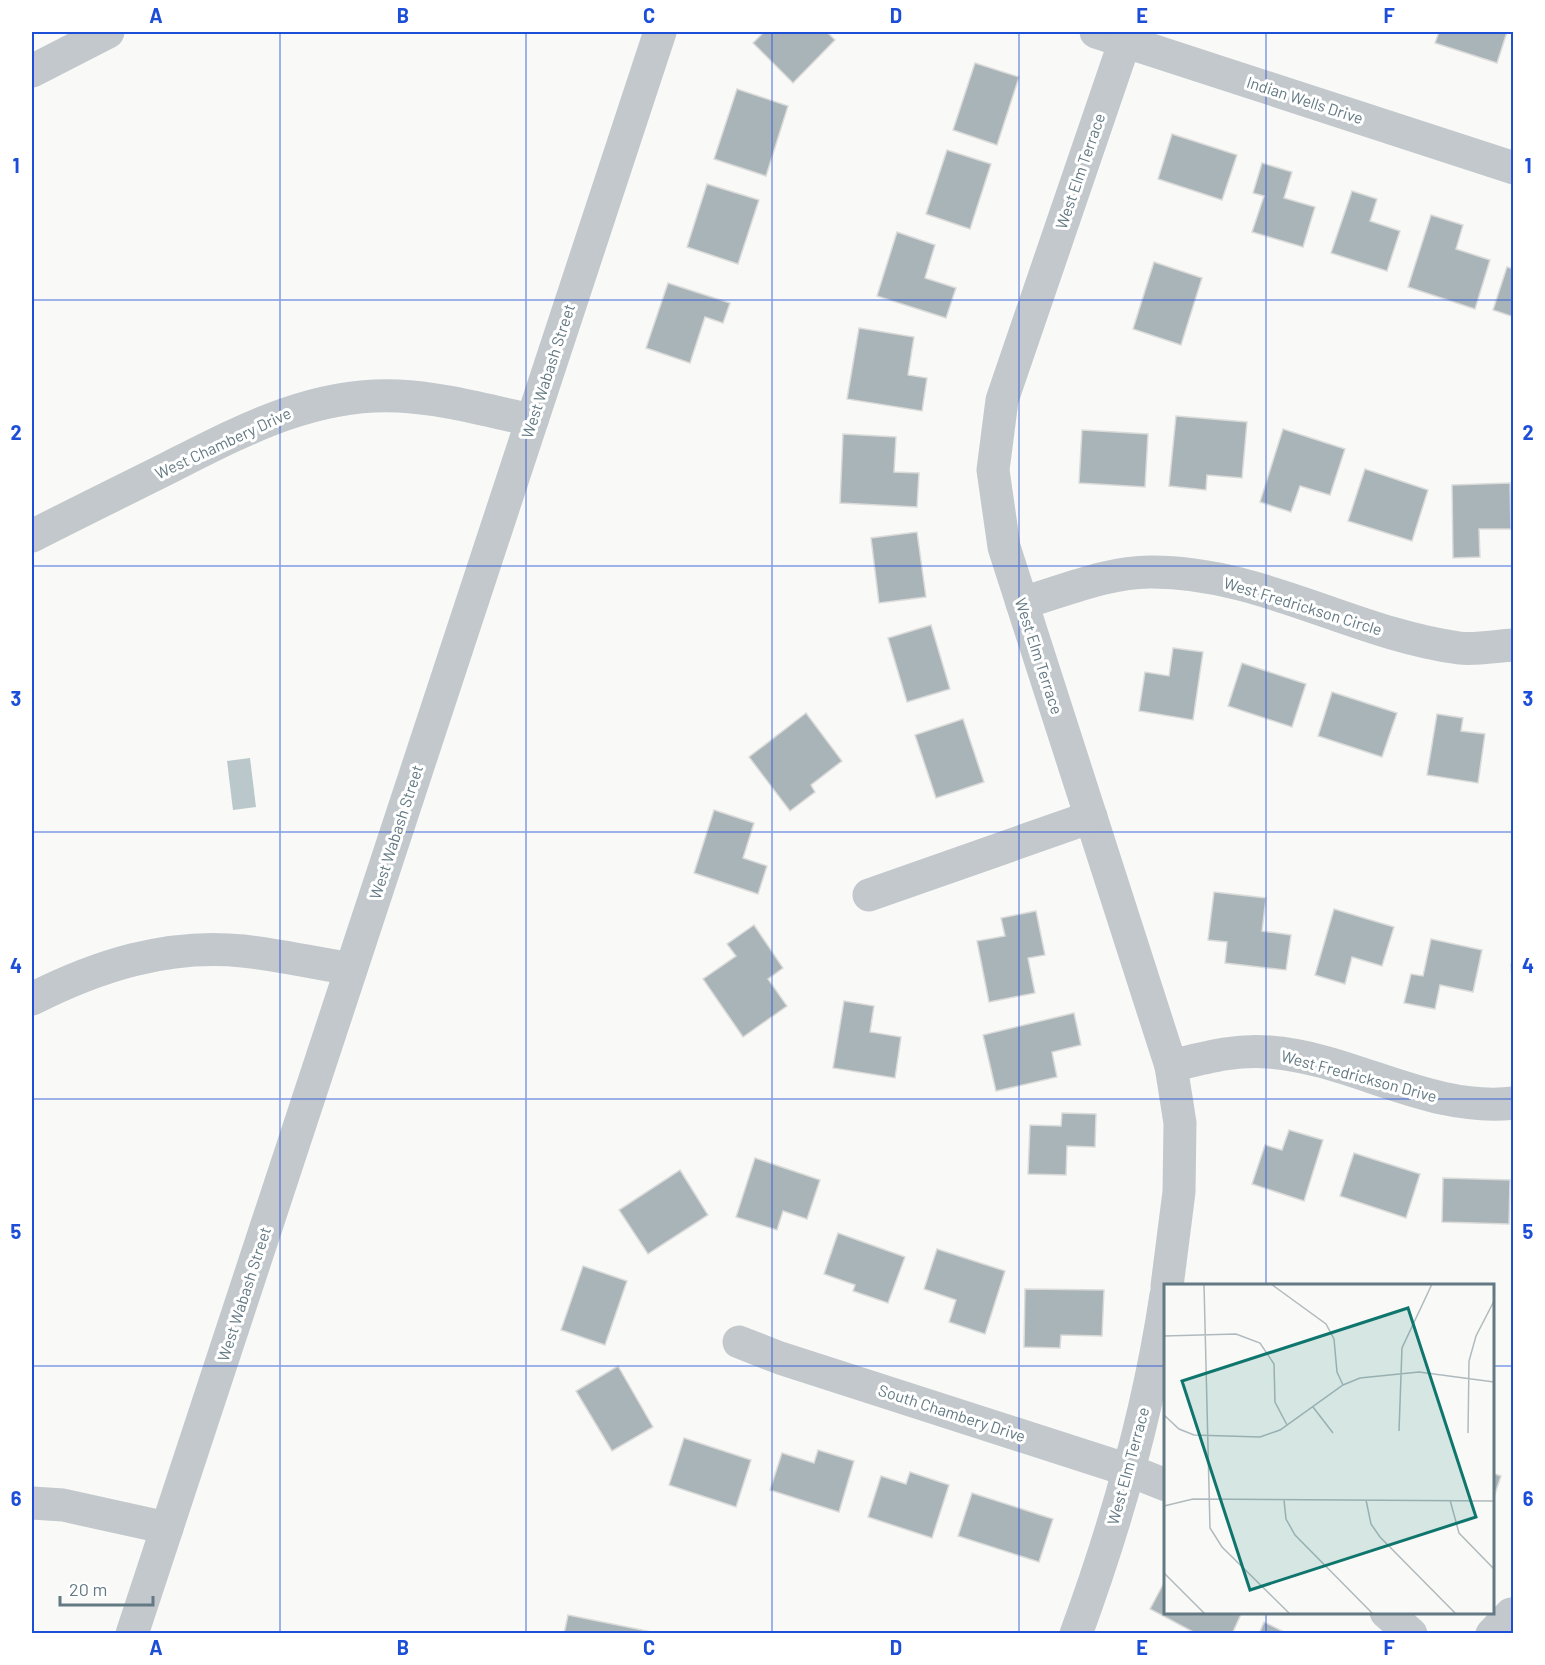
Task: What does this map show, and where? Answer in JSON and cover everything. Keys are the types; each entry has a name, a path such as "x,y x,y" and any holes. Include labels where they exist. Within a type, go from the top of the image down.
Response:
{"street":[{"path":"32,71 108,32"},
{"name":"West Wabash Street","path":"132,1634 660,32"},
{"name":"Indian Wells Drive","path":"1116,35 1514,168"},
{"name":"West Elm Terrace","path":"1116,35 1002,400 993,470 1004,548 1171,1066 1180,1123 1179,1192 1167,1284"},
{"name":"West Chambery Drive","path":"32,536 238,433 313,404 343,399 396,396 426,398 532,420"},
{"name":"West Fredrickson Circle","path":"1022,603 1107,577 1150,572 1205,577 1266,591 1408,638 1461,648 1514,645"},
{"path":"869,895 1091,817"},
{"path":"32,999 71,979 150,955 183,950 241,951 351,969"},
{"name":"West Fredrickson Drive","path":"1171,1066 1227,1052 1270,1052 1314,1060 1445,1100 1498,1105 1514,1103"},
{"name":"West Elm Terrace","path":"1076,1634 1107,1544 1128,1470 1151,1374 1164,1306"},
{"name":"South Chambery Drive","path":"739,1342 780,1358 1128,1470 1164,1484"},
{"path":"32,1503 63,1505 167,1528"},
{"path":"1388,1614 1411,1634"}],"shaded area":[{"path":"250,758 256,807 233,810 227,761"}],"building":[{"path":"764,32 827,32 835,40 793,83 753,43"},
{"path":"1439,32 1507,32 1497,63 1435,43"},
{"path":"975,63 1019,77 997,145 953,130"},
{"path":"737,89 788,106 766,176 714,159"},
{"path":"1172,134 1237,155 1222,200 1158,179"},
{"path":"947,150 991,164 970,229 926,214"},
{"path":"1262,163 1292,172 1284,198 1315,207 1303,247 1252,232 1264,196 1253,193"},
{"path":"707,184 759,200 738,264 687,247"},
{"path":"1352,191 1377,199 1370,221 1400,231 1387,271 1331,253"},
{"path":"1431,215 1463,225 1456,249 1490,260 1475,309 1408,287"},
{"path":"897,232 935,245 925,278 956,288 946,318 877,296"},
{"path":"1154,262 1202,278 1181,345 1133,329"},
{"path":"1507,267 1514,269 1514,317 1493,310"},
{"path":"668,283 730,303 723,323 705,317 690,363 646,348"},
{"path":"859,328 914,337 908,375 927,378 922,411 847,399"},
{"path":"1176,416 1247,422 1242,478 1207,475 1206,490 1169,486"},
{"path":"1283,429 1345,449 1330,495 1300,486 1291,512 1260,502"},
{"path":"1082,430 1148,434 1145,487 1079,483"},
{"path":"843,434 896,437 894,472 919,473 917,507 840,503"},
{"path":"1365,469 1428,490 1412,541 1348,521"},
{"path":"1510,483 1511,529 1479,529 1480,557 1453,558 1452,485"},
{"path":"917,532 926,597 879,603 871,538"},
{"path":"931,625 950,689 907,702 888,638"},
{"path":"1173,648 1203,652 1193,720 1139,711 1145,672 1169,676"},
{"path":"1242,663 1306,684 1292,727 1228,706"},
{"path":"1332,692 1397,713 1382,757 1318,736"},
{"path":"806,713 842,761 811,785 815,792 790,811 749,757"},
{"path":"1437,714 1463,718 1461,731 1485,734 1478,783 1427,775"},
{"path":"963,719 984,782 936,798 915,735"},
{"path":"714,810 754,823 743,858 767,866 758,894 694,873"},
{"path":"1214,892 1266,898 1262,931 1291,935 1286,970 1225,963 1227,942 1208,940"},
{"path":"1334,909 1394,927 1382,966 1352,957 1345,984 1315,975"},
{"path":"1036,911 1045,955 1028,958 1035,993 989,1002 977,941 1005,936 1001,918"},
{"path":"754,925 783,968 768,979 787,1006 743,1037 703,979 736,956 727,944"},
{"path":"1431,939 1482,950 1473,992 1440,985 1435,1009 1404,1003 1411,974 1423,976"},
{"path":"1511,964 1514,964 1514,1008"},
{"path":"844,1001 874,1006 870,1032 901,1037 895,1078 833,1068"},
{"path":"1074,1013 1081,1045 1052,1052 1057,1077 996,1091 983,1035"},
{"path":"1062,1113 1096,1114 1095,1147 1067,1146 1066,1175 1028,1174 1030,1125 1061,1126"},
{"path":"1289,1130 1323,1140 1304,1201 1252,1184 1265,1145 1282,1150"},
{"path":"1354,1153 1420,1174 1406,1218 1340,1196"},
{"path":"755,1158 820,1180 807,1219 783,1211 777,1230 736,1217"},
{"path":"680,1170 708,1215 648,1254 619,1210"},
{"path":"1443,1178 1510,1180 1509,1224 1442,1222"},
{"path":"838,1233 905,1257 888,1303 853,1291 855,1285 824,1274"},
{"path":"937,1249 1005,1271 985,1334 949,1322 956,1300 924,1289"},
{"path":"583,1266 627,1281 605,1345 561,1330"},
{"path":"1025,1289 1104,1290 1102,1336 1061,1335 1060,1348 1024,1347"},
{"path":"618,1366 653,1427 612,1451 576,1391"},
{"path":"684,1438 751,1460 736,1507 669,1485"},
{"path":"818,1450 854,1461 839,1512 770,1490 782,1453 814,1463"},
{"path":"910,1472 949,1485 932,1538 868,1517 881,1476 906,1484"},
{"path":"1494,1474 1501,1476 1494,1497"},
{"path":"972,1493 1053,1519 1039,1562 958,1536"},
{"path":"1164,1583 1164,1614 1241,1614 1232,1634 1197,1634 1150,1609"},
{"path":"568,1615 652,1632 651,1634 564,1634"},
{"path":"1264,1622 1288,1634 1259,1634"}]}
